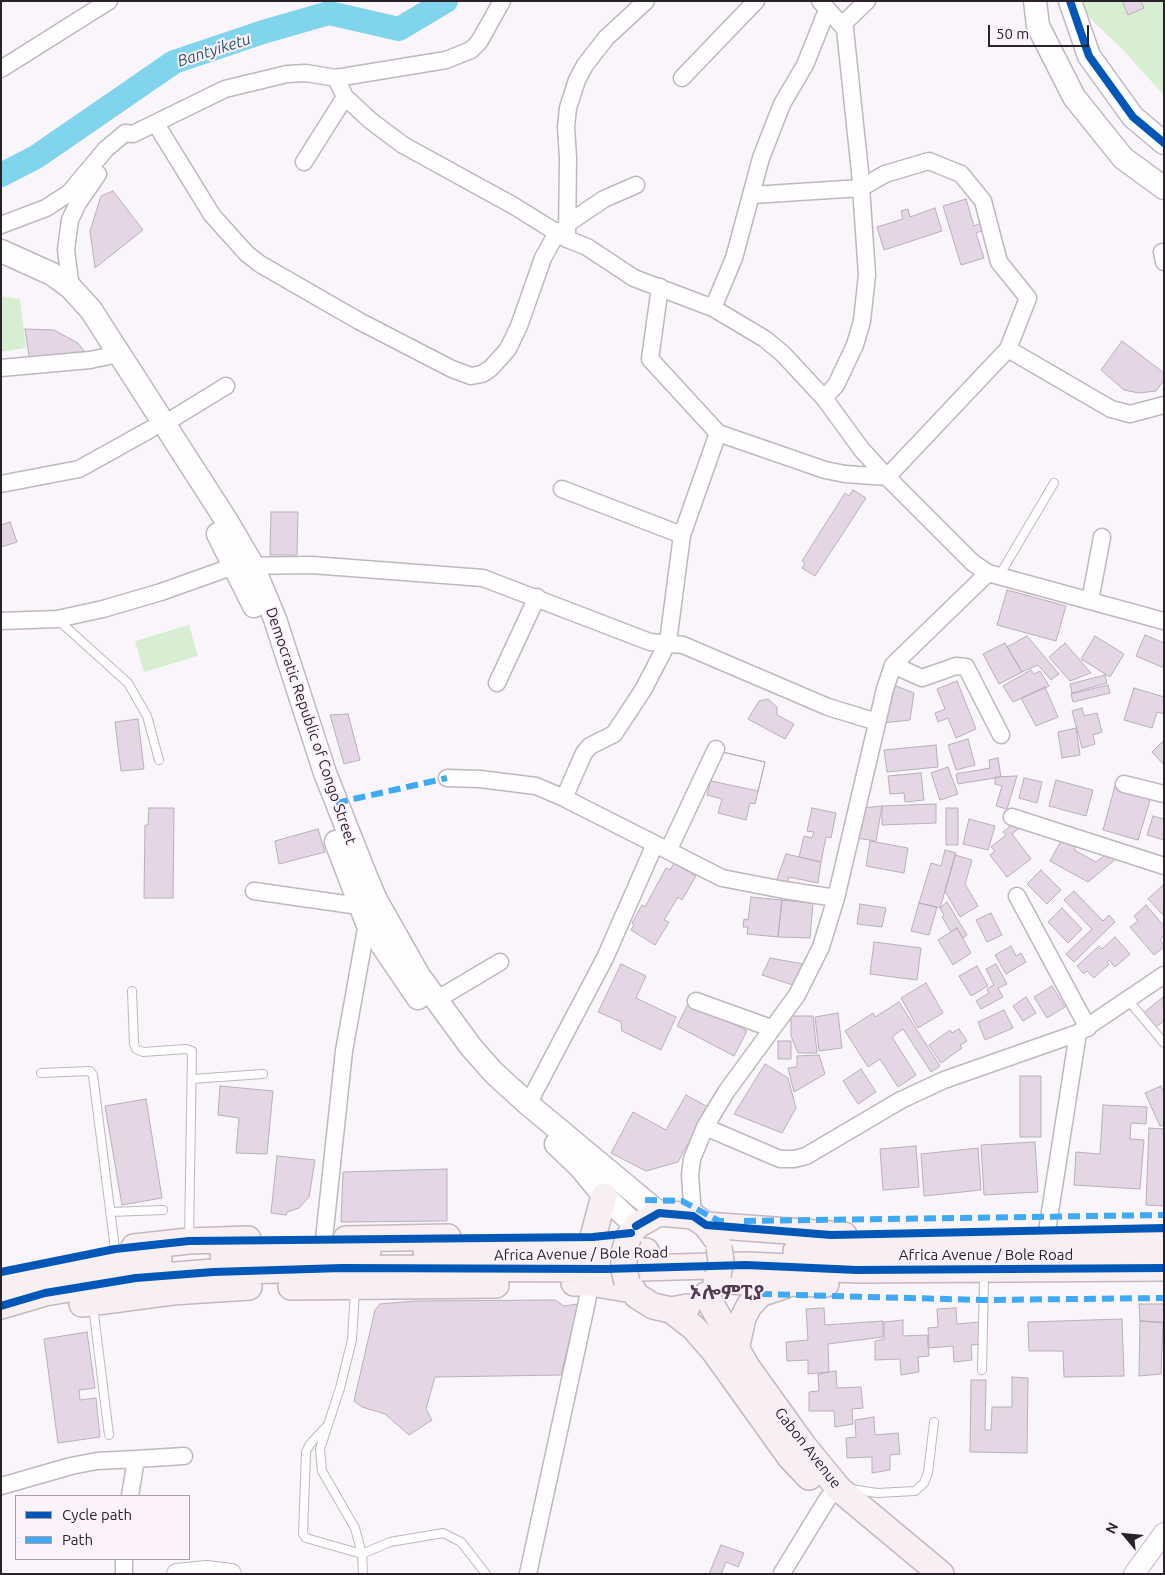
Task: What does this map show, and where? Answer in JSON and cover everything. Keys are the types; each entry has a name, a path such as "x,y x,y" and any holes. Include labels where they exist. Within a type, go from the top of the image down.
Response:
{"main road":[{"path":"1035,1 1038,26 1074,97 1123,158 1164,188"},
{"path":"1070,1 1089,56 1133,116 1164,143"},
{"name":"Democratic Republic of Congo Street","path":"1,251 32,264 71,288 96,318 157,427"},
{"name":"Democratic Republic of Congo Street","path":"1,264 24,274 65,301 85,321 157,427 228,523 243,565 275,619 297,681 367,910 433,1021 479,1076 587,1162 659,1213"},
{"name":"Democratic Republic of Congo Street","path":"367,910 419,976 471,1047 494,1072 587,1162 604,1196 632,1232"},
{"path":"593,1237 604,1196"},
{"path":"1,1272 114,1249 189,1241 593,1237 632,1232 659,1213 699,1220 831,1236 1164,1228"},
{"path":"632,1232 624,1253 624,1270 632,1289 653,1306 671,1310 696,1303 714,1284 721,1260 719,1246 699,1220"},
{"name":"Africa Avenue / Bole Road","path":"1,1287 118,1263 182,1257 298,1251 816,1251 1046,1245 1164,1245"},
{"name":"Africa Avenue / Bole Road","path":"1,1306 45,1294 136,1278 213,1272 342,1268 605,1269 746,1265 857,1270 1164,1268"},
{"path":"714,1284 1164,1282"},
{"path":"1,1320 92,1302 172,1292 265,1287 591,1283 632,1289"},
{"name":"Gabon Avenue","path":"714,1284 747,1367 803,1445 833,1493"},
{"path":"737,1345 743,1318 749,1306 760,1294 788,1284"},
{"name":"Gabon Avenue","path":"671,1310 694,1328 714,1352 790,1457 833,1493 909,1563 941,1574"}],"street":[{"path":"1,69 109,1"},
{"path":"71,288 66,250 70,220 89,185 133,134 224,89 287,74 306,73 336,78 446,60 471,50 479,42 502,1"},
{"path":"564,232 568,158 566,127 568,108 577,80 584,65 606,38 646,1"},
{"path":"682,78 756,1"},
{"path":"842,25 866,1"},
{"path":"713,308 734,258 742,224 753,195 761,158 782,104 805,65 824,6 842,25 846,36 867,275 862,321 846,366 836,385 824,398"},
{"path":"336,78 345,98 371,121 403,145 564,232 634,278 713,308 764,339 783,354 824,398 862,450 957,549 994,575 1164,621"},
{"path":"304,162 345,98"},
{"path":"156,124 212,215 247,254 260,264 359,321 452,369 471,376 482,374 491,368 508,349 519,326 544,258 564,232 604,199 636,184"},
{"path":"1,225 46,208 69,193 116,140 125,133 133,134"},
{"path":"660,287 650,359 718,433 825,470 870,478 887,477 1008,349 1028,298 999,262 982,201 961,174 929,161 884,174 860,188 753,195"},
{"path":"1008,349 1111,409 1130,414 1164,405"},
{"path":"1,368 90,360 109,356"},
{"path":"1,484 79,469 157,427 226,386"},
{"path":"564,798 584,753 590,746 614,734 643,690 668,642 682,535 718,433"},
{"path":"562,489 682,535"},
{"path":"1090,601 1102,537"},
{"path":"1,621 57,619 161,592 243,565 312,565 483,578 537,597 650,642 668,642 683,645 828,707 878,722"},
{"path":"699,1220 690,1174 692,1160 705,1127 726,1092 797,995 812,968 836,898 893,664 994,575"},
{"path":"497,683 537,597"},
{"path":"893,664 922,678 933,676 956,666 966,667 1001,735"},
{"path":"528,1104 662,847 716,749"},
{"path":"447,778 510,782 536,786 729,880 836,898"},
{"path":"1124,784 1164,794"},
{"path":"1012,817 1164,866"},
{"path":"254,891 367,910 344,1051 324,1239"},
{"path":"1017,896 1083,1030 1047,1231"},
{"path":"436,1000 500,962"},
{"path":"705,1127 780,1159 794,1159 806,1156 901,1100 944,1080 1083,1030 1164,975"},
{"path":"696,1001 771,1028"},
{"path":"528,1574 591,1283"},
{"path":"1,1486 71,1466 97,1462 184,1456"},
{"path":"130,1495 136,1459"},
{"path":"782,1573 833,1493"},
{"path":"1134,1574 1160,1544"},
{"path":"124,1560 124,1574"},
{"path":"176,1574 206,1571 231,1574"}],"lane":[{"path":"994,575 1054,482"},
{"path":"57,619 128,683 147,716 159,760"},
{"path":"132,992 134,1044 136,1049 143,1052 186,1049 192,1052 189,1241"},
{"path":"1128,1000 1164,1043"},
{"path":"41,1073 90,1071 93,1075 114,1249"},
{"path":"192,1079 263,1074"},
{"path":"110,1212 162,1210"},
{"path":"982,1370 984,1283"},
{"path":"355,1287 352,1340 340,1388 320,1449 322,1471 355,1528 362,1554 363,1574"},
{"path":"92,1302 109,1435"},
{"path":"833,1493 915,1491 924,1484 928,1473 934,1422"},
{"path":"326,1427 310,1444 306,1452 304,1534 310,1539 362,1554 390,1542 443,1533 462,1542 486,1574"}],"green space":[{"path":"1078,1 1164,1 1164,95 1123,50 1079,8"},
{"path":"1,296 20,299 26,348 1,352"},
{"path":"189,625 198,656 144,672 135,641"}],"building":[{"path":"1122,1 1141,1 1144,8 1128,15"},
{"path":"113,191 143,230 95,268 90,231 101,196"},
{"path":"966,199 974,226 981,223 984,230 976,233 984,258 961,265 943,206"},
{"path":"935,208 942,231 884,250 877,227 903,219 901,211 908,209 910,217"},
{"path":"25,329 54,330 78,343 87,355 30,363"},
{"path":"1122,341 1164,373 1164,380 1156,391 1139,393 1124,390 1101,370"},
{"path":"853,490 866,498 815,576 802,568 805,563 802,561 845,493 849,496"},
{"path":"271,512 298,512 297,555 270,555"},
{"path":"10,522 17,542 1,547 1,525"},
{"path":"1007,590 1066,606 1056,641 997,625"},
{"path":"1145,635 1164,643 1164,668 1136,656"},
{"path":"1027,636 1059,674 1051,680 1038,665 1022,672 1007,647"},
{"path":"1095,636 1124,654 1110,677 1081,659"},
{"path":"1005,643 1022,672 999,684 983,654"},
{"path":"1065,643 1091,673 1070,681 1049,657"},
{"path":"1031,670 1034,674 1040,671 1049,686 1013,702 1003,686"},
{"path":"1105,675 1107,683 1072,693 1070,684"},
{"path":"957,681 976,729 956,738 948,718 938,722 935,713 945,709 937,689"},
{"path":"891,684 914,693 910,720 882,723"},
{"path":"1108,685 1110,693 1073,702 1071,694"},
{"path":"1045,687 1058,717 1036,726 1021,698"},
{"path":"1134,688 1164,697 1164,714 1157,712 1152,728 1124,720"},
{"path":"768,699 777,707 777,715 794,724 785,739 748,719 759,701"},
{"path":"1082,708 1084,716 1097,713 1102,732 1093,735 1095,744 1082,748 1072,711"},
{"path":"348,714 360,760 344,764 330,715"},
{"path":"138,719 144,769 121,771 115,722"},
{"path":"1076,728 1080,755 1062,758 1058,732"},
{"path":"968,739 975,765 956,770 948,745"},
{"path":"1164,740 1164,765 1152,752"},
{"path":"936,745 938,767 887,772 884,750"},
{"path":"718,751 765,762 755,804 750,803 746,820 718,813 722,799 707,795"},
{"path":"718,751 765,762 758,791 711,781"},
{"path":"998,758 1001,777 958,784 956,774 990,768 989,760"},
{"path":"948,767 958,794 940,800 931,773"},
{"path":"921,773 924,800 905,802 904,793 890,794 888,776"},
{"path":"1017,776 1007,809 996,806 1002,786 995,784 995,777"},
{"path":"1024,778 1042,782 1037,803 1019,798"},
{"path":"1056,780 1093,790 1086,816 1049,806"},
{"path":"1115,786 1151,797 1138,840 1103,830"},
{"path":"936,804 936,823 882,825 882,806"},
{"path":"882,806 876,841 856,838 862,808"},
{"path":"149,808 174,808 173,898 144,898 145,825 148,825"},
{"path":"812,808 836,813 831,838 826,837 821,862 799,857 804,836 812,838 814,832 807,831"},
{"path":"946,808 958,808 958,845 946,845"},
{"path":"1153,816 1164,819 1164,840 1147,835"},
{"path":"969,819 995,826 988,850 963,844"},
{"path":"1014,823 1018,829 1012,834 1031,859 1007,877 990,855 995,851 991,847 1006,835 1003,832"},
{"path":"318,829 325,852 279,864 275,841"},
{"path":"1062,839 1076,847 1074,850 1096,862 1108,853 1117,858 1088,882 1050,861"},
{"path":"870,841 908,848 904,873 866,866"},
{"path":"945,850 956,853 940,908 919,903 931,863 941,866"},
{"path":"786,854 821,862 818,883 789,877 786,885 776,882"},
{"path":"955,855 972,860 965,884 978,906 960,917 945,891"},
{"path":"674,863 696,876 682,900 678,897 664,920 669,922 655,945 631,930 634,925 632,923 642,905 645,907 666,868 670,870"},
{"path":"1041,870 1061,890 1047,904 1027,884"},
{"path":"1164,884 1164,916 1148,899"},
{"path":"1074,891 1103,921 1109,915 1115,922 1074,962 1066,954 1092,929 1064,900"},
{"path":"751,897 782,900 778,937 747,934 748,927 743,927 744,919 748,920"},
{"path":"782,900 813,903 810,938 778,937"},
{"path":"947,902 967,935 963,938 957,928 951,932 942,917 944,915 940,908"},
{"path":"919,903 937,907 929,935 911,931"},
{"path":"860,904 886,908 882,927 857,924"},
{"path":"1146,905 1164,926 1164,936 1160,939 1164,947 1154,955 1130,927 1138,921 1134,916"},
{"path":"1062,908 1082,929 1068,943 1048,922"},
{"path":"991,913 1002,935 987,942 976,920"},
{"path":"957,928 971,953 953,965 938,940"},
{"path":"1115,937 1130,954 1115,967 1109,960 1107,962 1109,964 1094,978 1087,971 1084,974 1077,966 1099,946 1102,949"},
{"path":"874,942 921,948 917,980 870,974"},
{"path":"1011,946 1016,956 1021,953 1026,962 1006,974 995,955"},
{"path":"770,958 809,965 796,986 762,975"},
{"path":"621,964 646,976 636,998 676,1017 661,1050 622,1031 621,1022 598,1012"},
{"path":"996,964 1007,984 998,988 1003,997 981,1009 976,1001 989,993 987,989 994,985 986,969"},
{"path":"977,966 988,986 971,996 959,976"},
{"path":"926,983 943,1013 918,1028 901,998"},
{"path":"1052,986 1065,1007 1047,1018 1034,997"},
{"path":"1026,997 1036,1013 1023,1021 1013,1006"},
{"path":"1163,997 1164,1021 1153,1029 1141,1015"},
{"path":"690,1000 747,1031 734,1056 677,1026"},
{"path":"899,1002 940,1066 931,1072 903,1029 892,1037 916,1075 898,1087 880,1059 868,1067 845,1031 873,1013 875,1017"},
{"path":"1004,1010 1013,1028 985,1040 978,1022"},
{"path":"838,1013 842,1048 819,1051 815,1017"},
{"path":"791,1016 813,1016 817,1053 798,1053 791,1036"},
{"path":"959,1029 967,1041 960,1045 962,1048 941,1063 929,1045 950,1030 952,1033"},
{"path":"778,1041 791,1041 791,1059 778,1059"},
{"path":"819,1055 825,1074 794,1092 788,1068 797,1067 797,1056"},
{"path":"765,1064 788,1078 796,1108 782,1133 734,1114"},
{"path":"861,1069 876,1092 858,1104 843,1081"},
{"path":"1020,1076 1041,1076 1041,1137 1020,1137"},
{"path":"220,1086 273,1091 267,1154 236,1153 239,1118 218,1115"},
{"path":"1161,1086 1164,1092 1164,1125 1160,1126 1145,1093"},
{"path":"686,1095 708,1107 678,1162 646,1171 611,1153 633,1112 666,1130"},
{"path":"146,1099 162,1198 122,1205 105,1106"},
{"path":"1103,1105 1147,1107 1146,1124 1131,1123 1130,1139 1144,1140 1140,1189 1074,1185 1076,1152 1100,1154"},
{"path":"1149,1128 1164,1129 1164,1206 1146,1205"},
{"path":"1035,1142 1038,1192 984,1195 981,1145"},
{"path":"916,1146 919,1187 883,1190 880,1149"},
{"path":"978,1148 981,1190 924,1196 921,1154"},
{"path":"277,1156 315,1160 309,1197 299,1208 287,1212 286,1215 271,1213"},
{"path":"447,1169 447,1221 341,1222 343,1172"},
{"path":"555,1300 564,1306 578,1304 561,1375 435,1377 426,1409 432,1420 409,1435 385,1414 362,1407 354,1401 375,1310 380,1304 415,1301"},
{"path":"1139,1304 1164,1304 1164,1322 1140,1321"},
{"path":"824,1308 825,1325 883,1321 883,1337 828,1344 829,1372 808,1374 808,1360 787,1361 786,1342 808,1340 806,1309"},
{"path":"956,1308 957,1324 980,1322 982,1344 971,1345 972,1360 954,1362 953,1346 929,1348 928,1328 938,1327 937,1309"},
{"path":"1122,1319 1124,1376 1064,1377 1063,1351 1029,1351 1028,1322"},
{"path":"903,1320 903,1336 927,1335 929,1356 918,1357 919,1372 901,1375 900,1359 875,1360 875,1341 884,1339 884,1322"},
{"path":"1140,1321 1163,1323 1161,1374 1139,1376"},
{"path":"87,1332 95,1388 79,1390 80,1400 96,1398 100,1437 58,1443 44,1339"},
{"path":"836,1371 837,1388 861,1387 863,1408 852,1409 853,1424 835,1427 834,1411 809,1411 809,1392 819,1391 818,1374"},
{"path":"1012,1377 1028,1378 1027,1453 970,1452 971,1380 986,1380 985,1430 991,1430 992,1407 1012,1407"},
{"path":"874,1417 875,1435 898,1433 900,1454 890,1455 890,1470 872,1473 872,1457 847,1458 846,1438 856,1437 855,1420"},
{"path":"721,1545 744,1553 738,1567 726,1562 721,1574 709,1574"}],"waterway":[{"name":"Bantyiketu","path":"1,175 36,157 174,62 263,32 329,13 399,29 446,1"}],"marked path":[{"path":"336,803 447,778"},
{"path":"645,1200 682,1201 719,1221 724,1221"},
{"path":"744,1221 1164,1215"},
{"path":"760,1294 983,1300 1164,1298"}],"cycle path":[{"path":"1070,1 1089,56 1133,117 1164,143"},
{"path":"636,1226 659,1213 693,1216 706,1225 831,1235 1164,1228"},
{"path":"1,1272 115,1249 189,1241 593,1237 631,1233"},
{"path":"1,1306 45,1293 136,1278 213,1272 342,1268 605,1269 746,1265 857,1270 1164,1268"}],"district":[{"name":"ኦሎምፒያ","path":"727,1292"}]}
